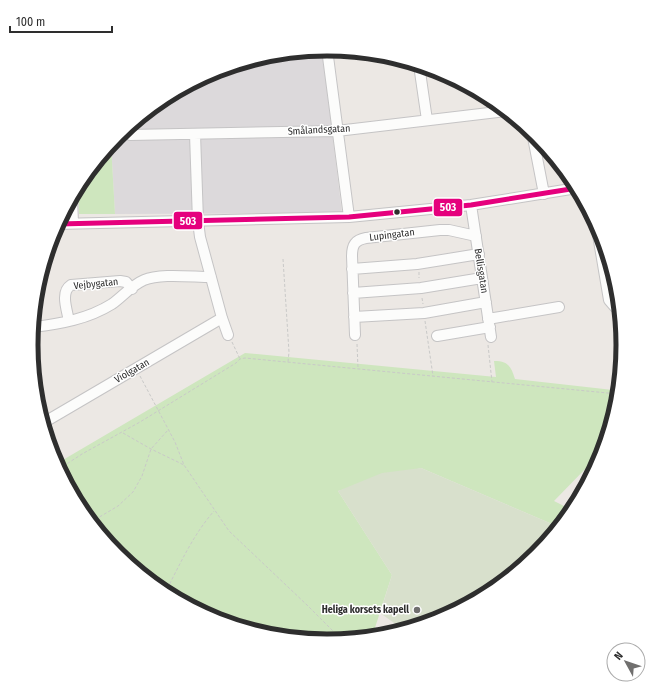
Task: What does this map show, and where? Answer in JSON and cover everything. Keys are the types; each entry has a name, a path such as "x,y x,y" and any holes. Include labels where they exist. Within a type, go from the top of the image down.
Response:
{"street":[{"path":"328,56 348,217"},
{"path":"420,71 427,120"},
{"name":"Smålandsgatan","path":"130,135 337,130 498,112"},
{"path":"195,134 198,221 200,237 228,335"},
{"path":"534,144 544,194"},
{"path":"65,224 348,217 471,205 570,189"},
{"name":"Bellisgatan","path":"471,205 491,337"},
{"path":"72,209 73,223"},
{"name":"Lupingatan","path":"355,336 352,247 356,242 362,239 440,230 449,230 476,236"},
{"path":"352,269 418,264 479,254"},
{"path":"604,263 609,300 614,305"},
{"name":"Vejbygatan","path":"39,325 69,321 86,316 104,308 143,280 157,276 211,277"},
{"path":"353,293 421,288 482,278"},
{"name":"Vejbygatan","path":"69,321 65,292 72,285 120,281 126,282 132,289"},
{"path":"354,317 424,313 486,302"},
{"path":"437,336 559,307"},
{"name":"Violgatan","path":"48,420 222,318"}],"path":[{"path":"283,259 289,352 288,362"},
{"path":"228,335 240,359"},
{"path":"355,336 358,368"},
{"path":"491,337 488,344 488,350 492,382"},
{"path":"64,465 82,454 122,433 236,363 240,359 245,358 612,393"},
{"path":"136,369 175,442 184,465 214,510 234,536 307,605 335,634"},
{"path":"96,519 118,506 132,492 142,476 151,449 168,430"},
{"path":"122,433 184,465"},
{"path":"168,586 190,545 205,521 214,510"}],"shaded area":[{"path":"323,56 342,213 115,214 111,153 136,128 151,116 166,105 199,86 234,71 289,58"}],"green space":[{"path":"111,153 115,214 79,214 78,198"},
{"path":"245,353 496,377 494,361 499,361 508,365 515,379 612,390 601,438 594,456 590,464 554,501 566,507 553,525 421,468 338,491 392,575 374,630 365,632 327,634 289,632 234,619 182,595 166,585 136,562 110,536 87,506 62,460"},
{"path":"421,468 553,525 518,562 488,585 438,612 420,619 397,625 380,613 392,575 338,491 382,473"}],"transit line":[{"name":"503","path":"65,224 349,217 471,205 570,189"}],"place":[{"name":"Heliga korsets kapell","path":"417,610"}]}
